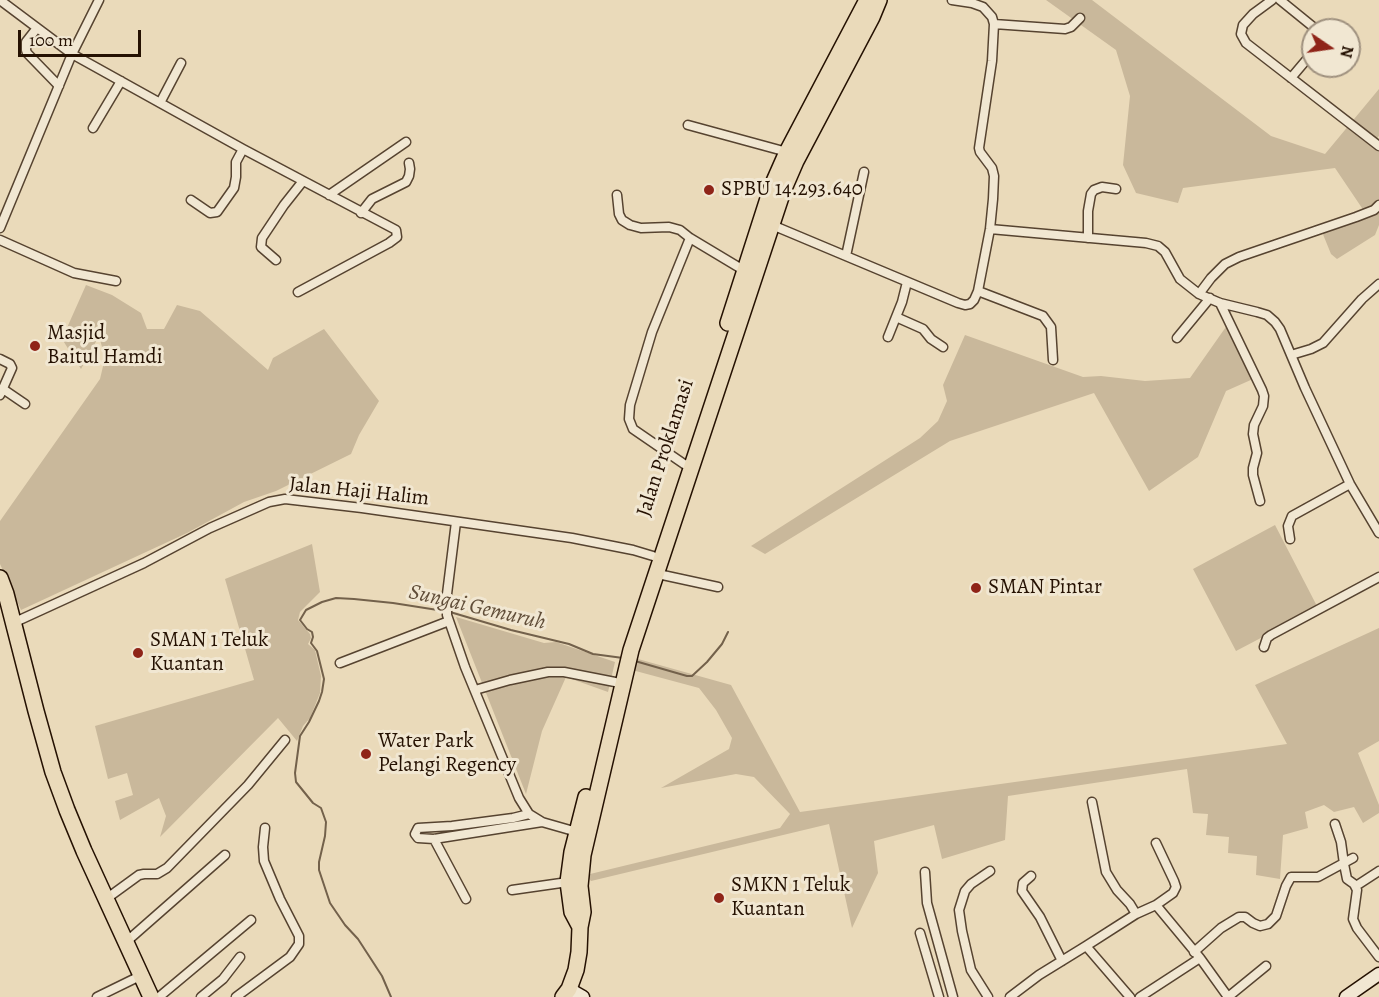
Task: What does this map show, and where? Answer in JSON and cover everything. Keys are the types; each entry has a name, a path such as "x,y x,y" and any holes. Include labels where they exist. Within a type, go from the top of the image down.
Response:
{"highway":[{"name":"Jalan Proklamasi","path":"580,927 572,912 568,882 578,854 627,650 639,614 653,556 739,307 783,191 851,44 867,0"},
{"name":"Jalan Proklamasi","path":"639,614 658,573 739,307 745,271 772,186 787,152 879,0"},
{"path":"0,578 53,772 71,821 151,997"},
{"name":"Jalan Proklamasi","path":"566,993 576,970 583,912 577,832 619,684"}],"street":[{"path":"0,0 72,54 396,230 395,239 298,292"},
{"path":"0,228 72,54 99,0"},
{"path":"772,225 964,304 970,304 974,300 978,291 990,229 993,199 992,168 979,148 992,61 994,24 992,17 983,7 952,0"},
{"path":"1272,0 1243,25 1241,34 1246,43 1379,146"},
{"path":"1280,0 1302,18"},
{"path":"994,24 1065,29 1071,27 1080,18"},
{"path":"37,28 27,42 27,53 59,86"},
{"path":"160,103 181,63"},
{"path":"1291,78 1301,66"},
{"path":"93,128 121,81"},
{"path":"688,125 787,152"},
{"path":"329,195 406,142"},
{"path":"191,200 210,213 217,212 234,188 236,162 243,148"},
{"path":"361,213 372,199 406,182 410,176 409,163"},
{"path":"846,256 864,172"},
{"path":"276,260 263,249 262,238 303,181"},
{"path":"1088,238 1088,211 1091,194 1102,187 1116,189"},
{"path":"617,195 618,214 630,225 641,228 680,230 745,271"},
{"path":"1199,294 1225,264 1239,257 1356,217 1374,210 1379,205"},
{"path":"990,229 1158,246 1165,252 1180,279 1199,294 1220,303 1267,315 1280,329 1350,484 1379,533"},
{"path":"684,464 633,429 630,405 652,332 690,238"},
{"path":"0,240 74,273 116,281"},
{"path":"888,337 907,282"},
{"path":"1291,355 1323,343 1362,298 1379,284"},
{"path":"978,291 1042,316 1051,327 1053,360"},
{"path":"1177,338 1210,298"},
{"path":"1220,303 1264,396 1263,406 1254,425 1253,434 1257,450 1253,475 1260,501"},
{"path":"896,317 923,329 931,339 943,347"},
{"path":"0,359 10,364 12,368 1,392 25,404"},
{"path":"1290,539 1288,526 1292,516 1350,484"},
{"name":"Jalan Haji Halim","path":"13,623 144,563 210,528 269,502 285,499 572,538 653,556"},
{"path":"456,522 447,594 448,614 475,690 519,798 529,814 542,822 577,832"},
{"path":"658,573 718,586"},
{"path":"1264,647 1267,638 1379,577"},
{"path":"339,663 448,614"},
{"path":"475,690 548,672 564,672 619,684"},
{"path":"106,899 139,875 157,874 167,868 248,785 285,740"},
{"path":"1092,802 1106,872 1136,914"},
{"path":"529,814 452,826 418,828 415,836 434,839 542,822"},
{"path":"1335,824 1341,842 1347,879 1356,886 1358,892 1353,919 1379,957"},
{"path":"236,997 290,957 299,944 299,936 264,861 262,847 265,828"},
{"path":"434,839 466,899"},
{"path":"1010,997 1039,975 1136,914 1156,905 1173,892 1175,884 1156,843"},
{"path":"126,942 225,855"},
{"path":"1140,997 1197,955 1221,928 1239,917 1245,917 1256,925 1268,924 1276,916 1291,878 1318,877 1353,858"},
{"path":"988,997 971,970 959,910 965,891 990,871"},
{"path":"1356,886 1379,871"},
{"path":"925,872 927,903 952,997"},
{"path":"1031,876 1023,883 1022,891 1040,917 1062,961"},
{"path":"512,890 568,882"},
{"path":"1156,905 1228,997 1266,966"},
{"path":"159,997 251,920"},
{"path":"920,933 939,997"},
{"path":"1086,946 1130,997"},
{"path":"201,997 223,978 240,957"},
{"path":"1346,997 1379,974"},
{"path":"98,997 142,975"},
{"path":"566,993 583,997"}],"shaded area":[{"path":"1046,0 1092,0 1271,136 1325,154 1379,89 1379,136 1372,143 1379,152 1379,225 1375,235 1337,259 1331,254 1320,227 1364,211 1335,168 1183,188 1178,203 1136,193 1123,165 1130,96 1116,50"},
{"path":"86,285 112,295 141,313 147,329 164,329 177,305 200,311 268,370 273,358 324,329 379,401 359,435 351,454 276,491 244,502 187,533 21,610 0,564 0,521 100,379 105,358 99,336 81,369 62,339"},
{"path":"1228,324 1253,379 1226,391 1198,457 1149,491 1094,393 950,441 765,554 751,546 920,438 938,421 947,401 943,385 965,335 1083,377 1101,376 1145,381 1190,378"},
{"path":"1275,525 1318,608 1236,651 1193,569"},
{"path":"312,544 320,592 300,612 298,620 310,634 308,644 315,650 321,676 320,693 297,741 278,718 160,837 166,816 159,798 120,820 115,801 133,795 127,773 108,779 95,726 254,680 225,579"},
{"path":"456,617 544,643 556,642 615,662 608,692 566,677 542,731 526,794"},
{"path":"1379,628 1379,741 1358,753 1379,805 1379,813 1363,823 1354,807 1334,812 1324,805 1305,812 1308,828 1283,835 1280,879 1256,875 1257,856 1228,853 1229,837 1206,835 1208,814 1193,813 1187,769 1008,796 1005,840 942,859 934,825 874,841 878,873 852,928 829,824 591,881 586,875 780,828 790,814 754,777 736,774 661,788 729,749 732,738 716,710 699,688 632,670 638,659 731,685 800,812 1287,744 1255,685"}],"waterway":[{"name":"Sungai Gemuruh","path":"391,997 382,976 358,939 330,903 319,870 326,822 321,808 313,803 296,782 300,736 319,701 324,679 317,651 311,643 312,632 300,620 306,610 336,598 393,603 444,611"},
{"name":"Sungai Gemuruh","path":"450,612 569,644 593,654 623,658"},
{"name":"Sungai Gemuruh","path":"635,661 692,676 722,644 728,632"}],"place":[{"name":"SPBU 14.293.640","path":"709,190"},
{"name":"Masjid Baitul Hamdi","path":"35,346"},
{"name":"SMAN Pintar","path":"976,588"},
{"name":"SMAN 1 Teluk Kuantan","path":"138,653"},
{"name":"Water Park Pelangi Regency","path":"366,754"},
{"name":"SMKN 1 Teluk Kuantan","path":"719,898"}]}
